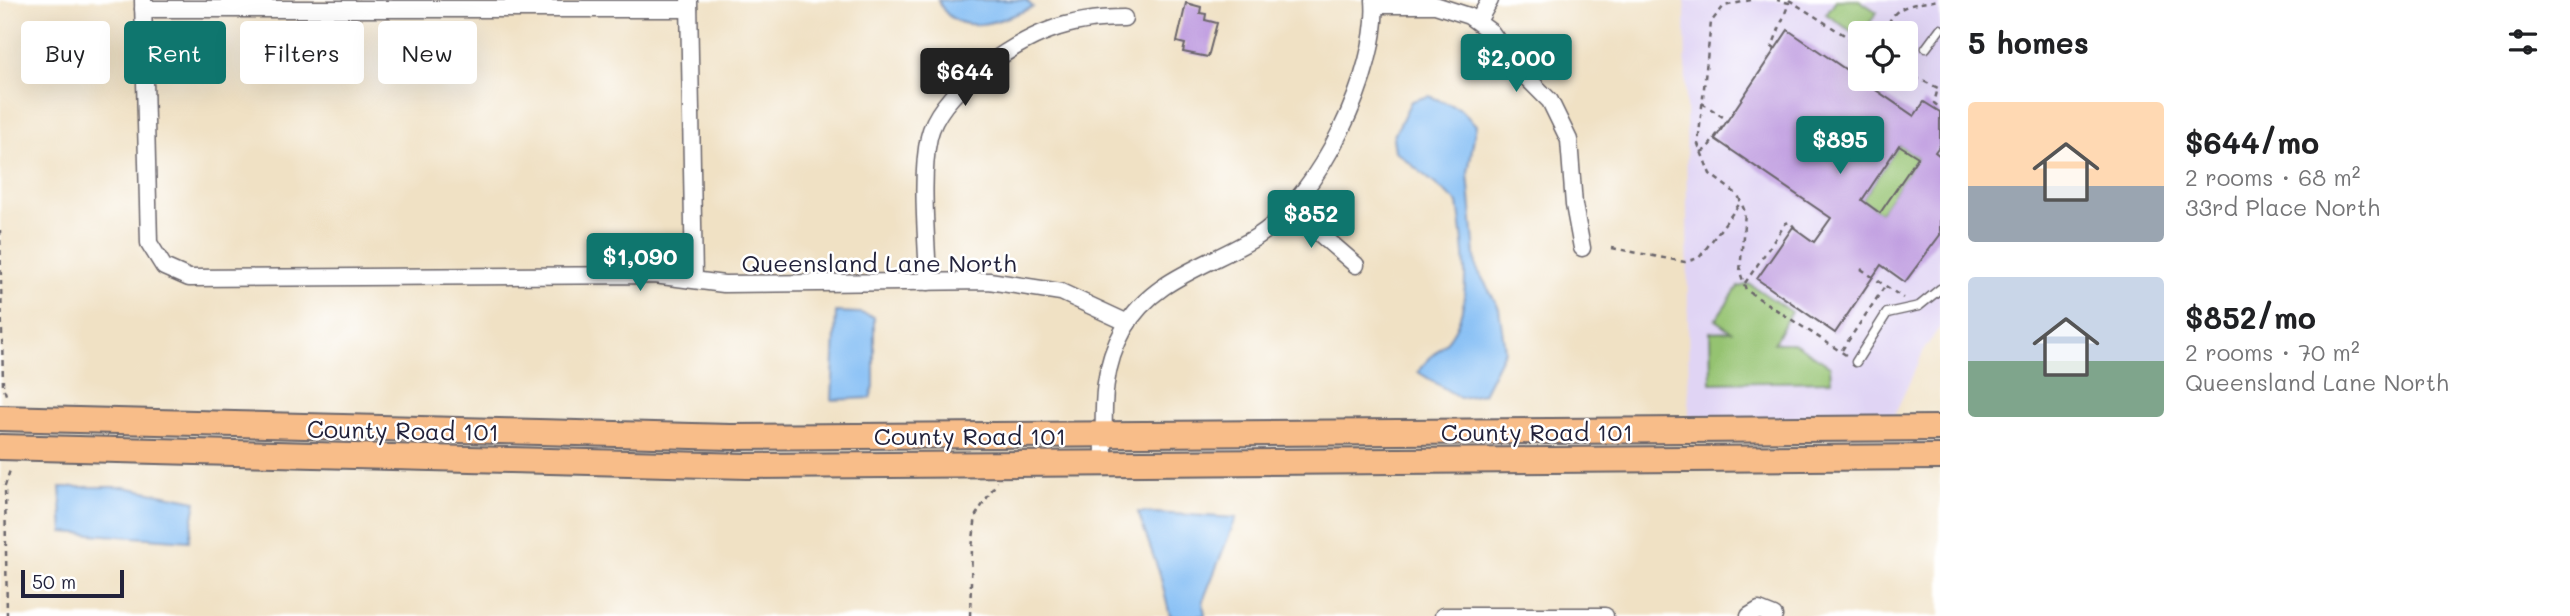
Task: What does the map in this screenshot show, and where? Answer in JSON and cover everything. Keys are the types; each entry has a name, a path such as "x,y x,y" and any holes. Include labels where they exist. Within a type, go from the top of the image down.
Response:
{"main road":[{"name":"County Road 101","path":"5,411 730,437 1940,428"},
{"name":"County Road 101","path":"0,447 734,466 1940,457"}],"street":[{"path":"1478,21 1490,0"},
{"path":"1104,463 1104,379 1112,352 1128,323 1164,286 1261,234 1289,207 1337,137 1354,106 1366,72 1375,2 1435,5 1478,21 1491,32 1516,67 1550,101 1562,118 1569,140 1574,205 1582,248"},
{"path":"143,5 689,5 694,279"},
{"name":"Queensland Lane North","path":"143,5 147,230 154,256 164,267 190,278 654,275 724,284 989,281 1049,289 1096,306 1128,323"},
{"path":"928,282 929,136 939,113 953,93 971,77 1047,31 1098,19 1124,19"},
{"path":"1289,207 1356,265"},
{"path":"1749,616 1759,610 1774,616"},
{"path":"1443,616 1605,616"}],"lane":[{"path":"1926,48 1940,29"},
{"path":"1856,362 1887,313 1919,306 1940,289"}],"path":[{"path":"1612,248 1685,262 1699,258 1738,204 1738,195 1710,174 1698,144 1711,22 1724,6 1751,0"},
{"path":"1777,0 1789,1 1848,38"},
{"path":"1890,21 1900,8 1915,2 1938,0"},
{"path":"1775,49 1772,47 1789,1"},
{"path":"1918,78 1939,87 1934,103 1940,107"},
{"path":"1701,152 1707,149 1727,120 1702,103"},
{"path":"1738,204 1745,212 1740,272 1746,290 1856,362"},
{"path":"1744,284 1786,223 1790,222 1795,228"},
{"path":"0,230 5,411"},
{"path":"1767,250 1774,254"},
{"path":"1861,269 1902,298 1910,298"},
{"path":"1841,351 1885,286"},
{"path":"970,616 976,515 999,478"}],"shaded area":[{"path":"1685,0 1940,0 1940,327 1925,348 1892,420 1689,420"}],"green space":[{"path":"1836,0 1859,0 1877,12 1871,21 1848,21 1848,29 1826,14"},
{"path":"1899,145 1918,157 1880,213 1862,200"},
{"path":"1750,284 1791,312 1774,343 1794,343 1830,366 1831,381 1711,383 1710,332 1731,331 1715,320 1738,287"}],"water":[{"path":"938,0 1026,0 1033,7 994,22 967,24 946,13"},
{"path":"1429,96 1459,108 1476,125 1468,173 1476,267 1499,308 1505,350 1483,394 1460,398 1418,372 1451,336 1462,307 1465,271 1458,203 1395,151 1393,138 1411,101"},
{"path":"836,312 860,313 874,317 874,387 870,398 832,400"},
{"path":"60,487 124,487 196,501 189,541 63,532"},
{"path":"1138,512 1236,518 1203,601 1205,616 1170,616 1160,575"}],"building":[{"path":"1186,3 1201,7 1200,13 1206,14 1205,20 1217,23 1208,57 1183,52 1185,44 1177,42"},
{"path":"1788,30 1848,71 1848,91 1877,91 1914,116 1924,102 1940,112 1940,145 1935,152 1940,156 1940,235 1905,282 1881,265 1835,333 1757,279 1793,227 1814,242 1831,218 1715,139","holes":["1899,145 1918,157 1880,213 1862,200"]}]}
